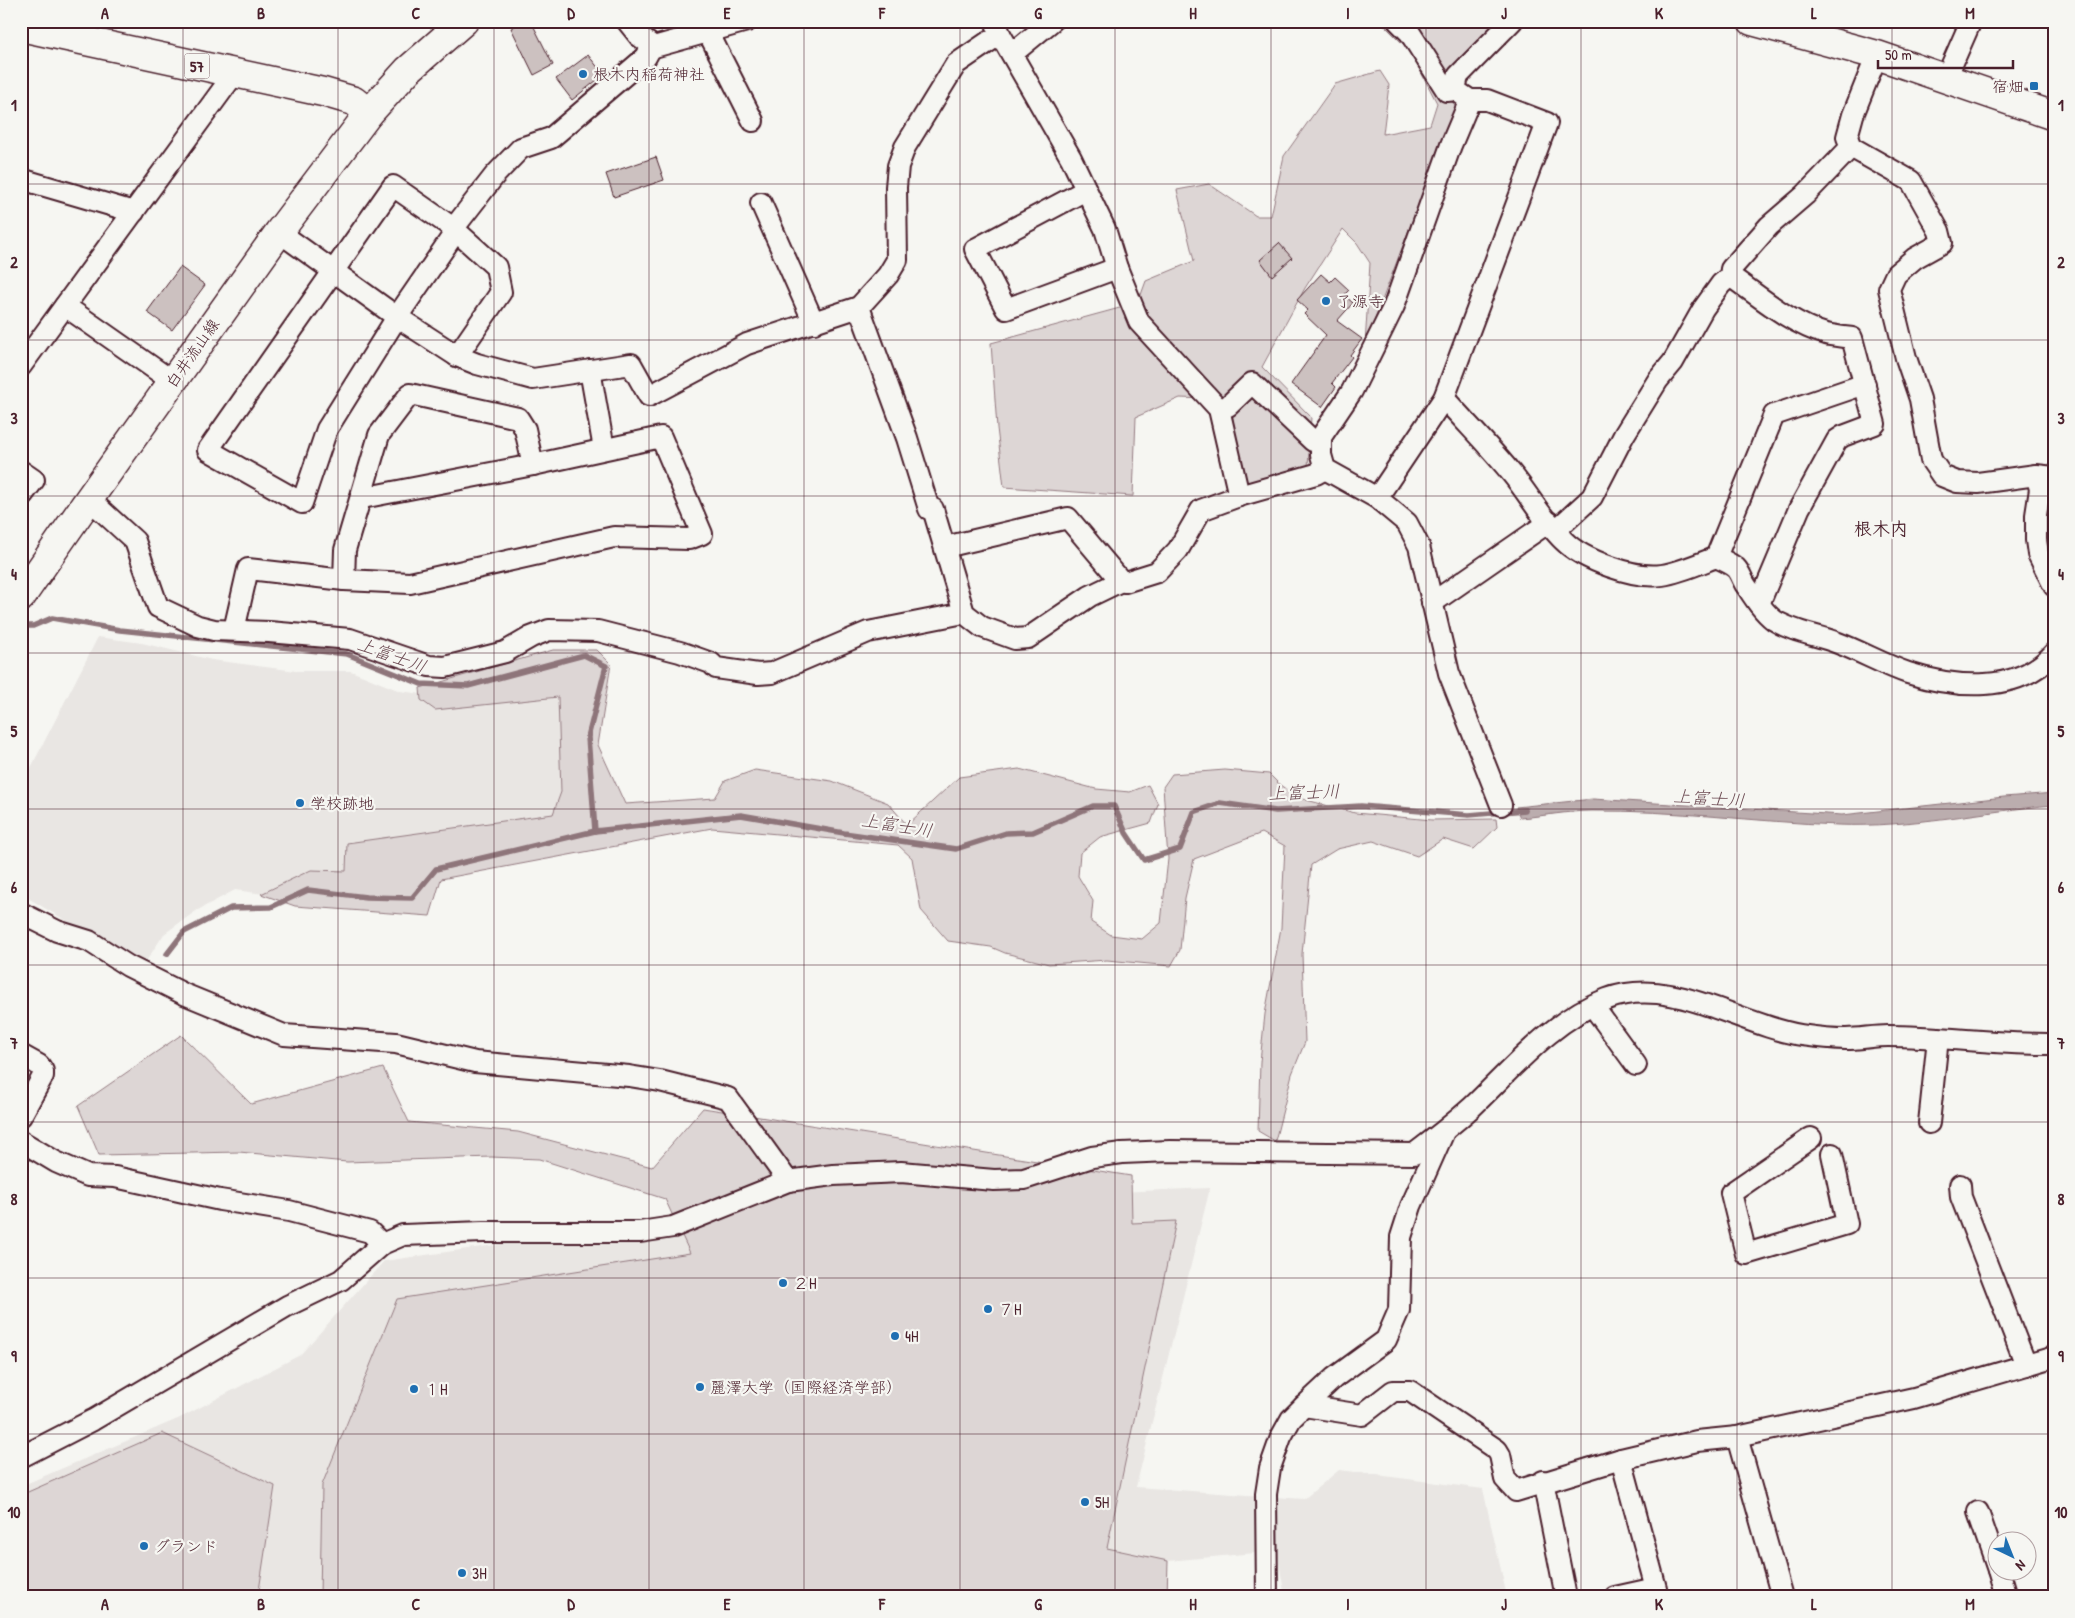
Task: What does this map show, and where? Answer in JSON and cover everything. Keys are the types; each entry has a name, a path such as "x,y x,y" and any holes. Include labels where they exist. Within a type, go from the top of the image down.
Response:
{"main road":[{"name":"白井流山線","path":"23,590 279,232 369,113 408,70 464,21"},
{"path":"1752,21 1877,55 2054,116"},
{"name":"57","path":"21,27 323,92 354,101 369,113"}],"street":[{"path":"627,21 639,36 654,47 747,21"},
{"path":"1012,54 1052,21"},
{"path":"1377,498 1444,398 1547,123 1487,100 1447,91 1410,32 1398,21"},
{"path":"1501,805 1449,673 1419,546 1407,523 1377,498 1325,469 1321,455 1321,437 1352,391 1394,306 1451,145 1462,95 1458,76 1512,21"},
{"path":"1946,78 1971,21"},
{"path":"279,232 397,317 457,356 477,364 533,379 631,364 650,396 747,344 859,307 888,275 897,260 896,187 898,166 905,147 956,64 998,28 1071,158 1105,229 1117,268 1139,322 1219,409 1239,496"},
{"path":"708,32 753,121"},
{"path":"457,356 501,292 496,267 454,230 393,186 208,450 302,503 327,429 454,230 495,175 521,148 551,138 646,57 652,46"},
{"path":"1877,55 1853,115 1847,137 1851,146 1911,181 1939,231 1942,243 1914,258 1896,274 1889,289 1906,358 1920,399 1931,460 1942,476 1957,482 1978,483 2045,476 2040,489 2036,515 2036,540 2038,554 2054,586"},
{"path":"21,366 234,74"},
{"path":"1432,603 1552,527 1592,497 1624,435 1658,380 1673,362 1703,309 1720,284 1730,276 1731,269 1769,226 1805,195 1851,146"},
{"path":"21,179 134,212"},
{"path":"1086,190 975,249 1006,309 1117,268"},
{"path":"762,203 814,323"},
{"path":"1730,276 1803,324 1825,333 1852,338 1866,384 1875,424 1837,440 1799,509 1759,604"},
{"path":"65,306 172,381"},
{"path":"859,307 907,438 921,488 929,508 933,509 964,613 982,627 1015,639 1028,638 1090,596 1121,581 1124,582 1157,572 1178,550 1201,510 1239,496 1316,474 1325,469"},
{"path":"590,370 604,449"},
{"path":"1219,409 1228,406 1252,383 1313,441 1321,442"},
{"path":"1444,398 1512,474 1552,527 1573,548 1597,562 1651,575 1684,570 1716,557 1774,415 1866,384"},
{"path":"344,580 345,550 362,498 368,468 379,435 410,394 518,418 525,429 533,464"},
{"path":"234,630 248,569 344,580 410,583 614,537 689,539 702,534 661,437 362,498"},
{"path":"21,471 34,480 21,497"},
{"path":"89,499 135,541 158,607 198,626 214,630 350,639 429,666 445,667 506,652 531,637 549,630 598,632 680,652 711,663 716,668 758,674 772,673 868,632 964,613"},
{"path":"945,547 1068,518 1121,581"},
{"path":"1716,557 1734,566 1759,604 1773,619 1782,624 1846,646 1908,673 1948,682 1988,684 2007,681 2030,673 2047,661 2054,653"},
{"path":"21,913 57,931 89,941 128,966 184,994 284,1035 396,1043 475,1062 629,1076 660,1081 728,1098 788,1181"},
{"path":"22,1456 86,1424 272,1315 341,1280 382,1244 403,1235 483,1232 648,1231 673,1227 788,1181 833,1175 901,1172 994,1180 1024,1179 1092,1157 1122,1153 1170,1151 1414,1154 1444,1132 1560,1026 1608,999 1630,994 1657,994 1697,1002 1782,1031 1802,1035 1846,1039 1886,1036 2054,1044"},
{"path":"1593,1006 1636,1064"},
{"path":"1929,1123 1938,1038"},
{"path":"21,1055 39,1065 43,1071 43,1076 21,1116"},
{"path":"1267,1597 1266,1494 1270,1468 1284,1431 1304,1406 1334,1378 1386,1340 1399,1310 1401,1237 1410,1206 1444,1132"},
{"path":"1811,1138 1731,1193 1746,1254 1847,1224 1832,1154"},
{"path":"21,1141 56,1162 88,1176 115,1177 220,1200 290,1212 370,1232 382,1244"},
{"path":"1960,1185 1961,1197 2026,1365"},
{"path":"1304,1406 1362,1415 1393,1391 1410,1391 1497,1450 1500,1455 1504,1478 1516,1491 1543,1481 1621,1459 1697,1441 1738,1438 1914,1398 2054,1357"},
{"path":"1738,1438 1782,1597"},
{"path":"1615,1597 1656,1588 1621,1459"},
{"path":"1543,1481 1566,1597"},
{"path":"1978,1512 1988,1541"},
{"path":"2001,1580 2006,1597"}],"shaded area":[{"path":"1380,21 1451,21 1459,27 1465,21 1500,21 1454,70 1455,109 1365,345 1370,263 1357,243 1343,229 1305,288 1262,367 1311,417 1308,467 1243,484 1230,400 1180,398 1136,417 1133,496 1004,487 997,428 991,343 1138,303 1146,281 1194,261 1177,190 1209,184 1256,216 1271,216 1284,156 1335,84 1380,71 1389,85 1383,134 1430,125 1437,103 1410,51"},
{"name":"学校跡地","path":"98,637 142,643 212,660 296,671 351,671 400,691 437,696 581,670 579,818 401,886 300,875 271,895 235,890 196,911 164,934 143,966 21,894 21,787"},
{"path":"553,650 597,650 611,664 598,745 625,804 715,798 725,781 755,770 832,781 888,803 907,825 959,777 1019,769 1096,789 1130,792 1148,785 1158,804 1151,823 1100,837 1080,853 1078,876 1093,901 1091,922 1111,935 1142,939 1161,923 1168,859 1163,787 1172,774 1225,770 1269,774 1280,785 1299,798 1355,813 1432,820 1496,819 1497,827 1474,849 1443,839 1417,856 1373,841 1337,849 1311,865 1302,954 1305,1042 1292,1074 1275,1141 1258,1131 1260,1062 1265,1014 1281,928 1285,846 1262,833 1194,859 1185,898 1180,950 1171,966 1107,960 1049,964 1005,953 991,947 948,941 921,910 912,858 898,845 712,828 441,879 430,916 295,906 261,894 311,870 346,871 347,843 553,814 561,792 558,697 435,710 421,700 420,688"},
{"path":"2054,793 2054,805 1919,822 1865,825 1838,825 1623,811 1574,812 1520,818 1516,807 1593,799 1842,815"},
{"name":"麗澤大学（国際経済学部）","path":"181,1035 251,1104 383,1068 409,1122 518,1132 652,1167 703,1108 1131,1176 1132,1223 1176,1221 1107,1548 1168,1561 1167,1597 320,1597 322,1485 397,1299 690,1253 665,1199 539,1159 491,1157 347,1162 239,1152 99,1155 78,1106"},
{"name":"麗澤大学（国際経済学部）","path":"1210,1188 1136,1487 1304,1499 1339,1470 1483,1489 1507,1597 1285,1597 1277,1551 1168,1561 1168,1597 21,1597 21,1486 180,1418 300,1355 384,1261 751,1208"},
{"name":"グランド","path":"162,1433 275,1486 258,1597 21,1597 21,1495"}],"building":[{"path":"524,21 531,21 553,65 534,75 511,28"},
{"path":"588,55 600,70 598,71 602,76 572,100 556,79"},
{"path":"656,157 664,180 614,197 606,174"},
{"path":"1279,243 1292,258 1272,276 1260,260"},
{"path":"180,267 205,285 172,330 147,312"},
{"path":"1321,274 1330,282 1335,277 1349,290 1344,295 1353,303 1337,321 1362,339 1350,355 1352,357 1332,383 1336,387 1322,407 1291,384 1326,335 1304,314 1308,310 1297,300"}],"waterway":[{"name":"上富士川","path":"29,626 52,618 120,630 347,654 421,684 468,686 584,655 606,666 588,737 595,831 741,815 844,833 956,849 1006,833 1033,832 1093,806 1114,806 1126,833 1144,860 1180,849 1194,812 1220,803 1276,811 1361,806 1469,815 1525,810"},
{"name":"上富士川","path":"167,954 184,932 231,908 271,907 308,890 366,897 412,898 436,869 595,831"}],"place":[{"name":"根木内稲荷神社","path":"583,74"},
{"name":"宿畑","path":"2034,86"},
{"name":"了源寺","path":"1326,301"},
{"name":"学校跡地","path":"300,803"},
{"name":"２H","path":"783,1283"},
{"name":"７H","path":"988,1309"},
{"name":"4H","path":"895,1336"},
{"name":"麗澤大学（国際経済学部）","path":"700,1387"},
{"name":"１H","path":"414,1389"},
{"name":"5H","path":"1085,1502"},
{"name":"グランド","path":"144,1546"},
{"name":"3H","path":"462,1573"}],"district":[{"name":"根木内","path":"1881,528"}]}
